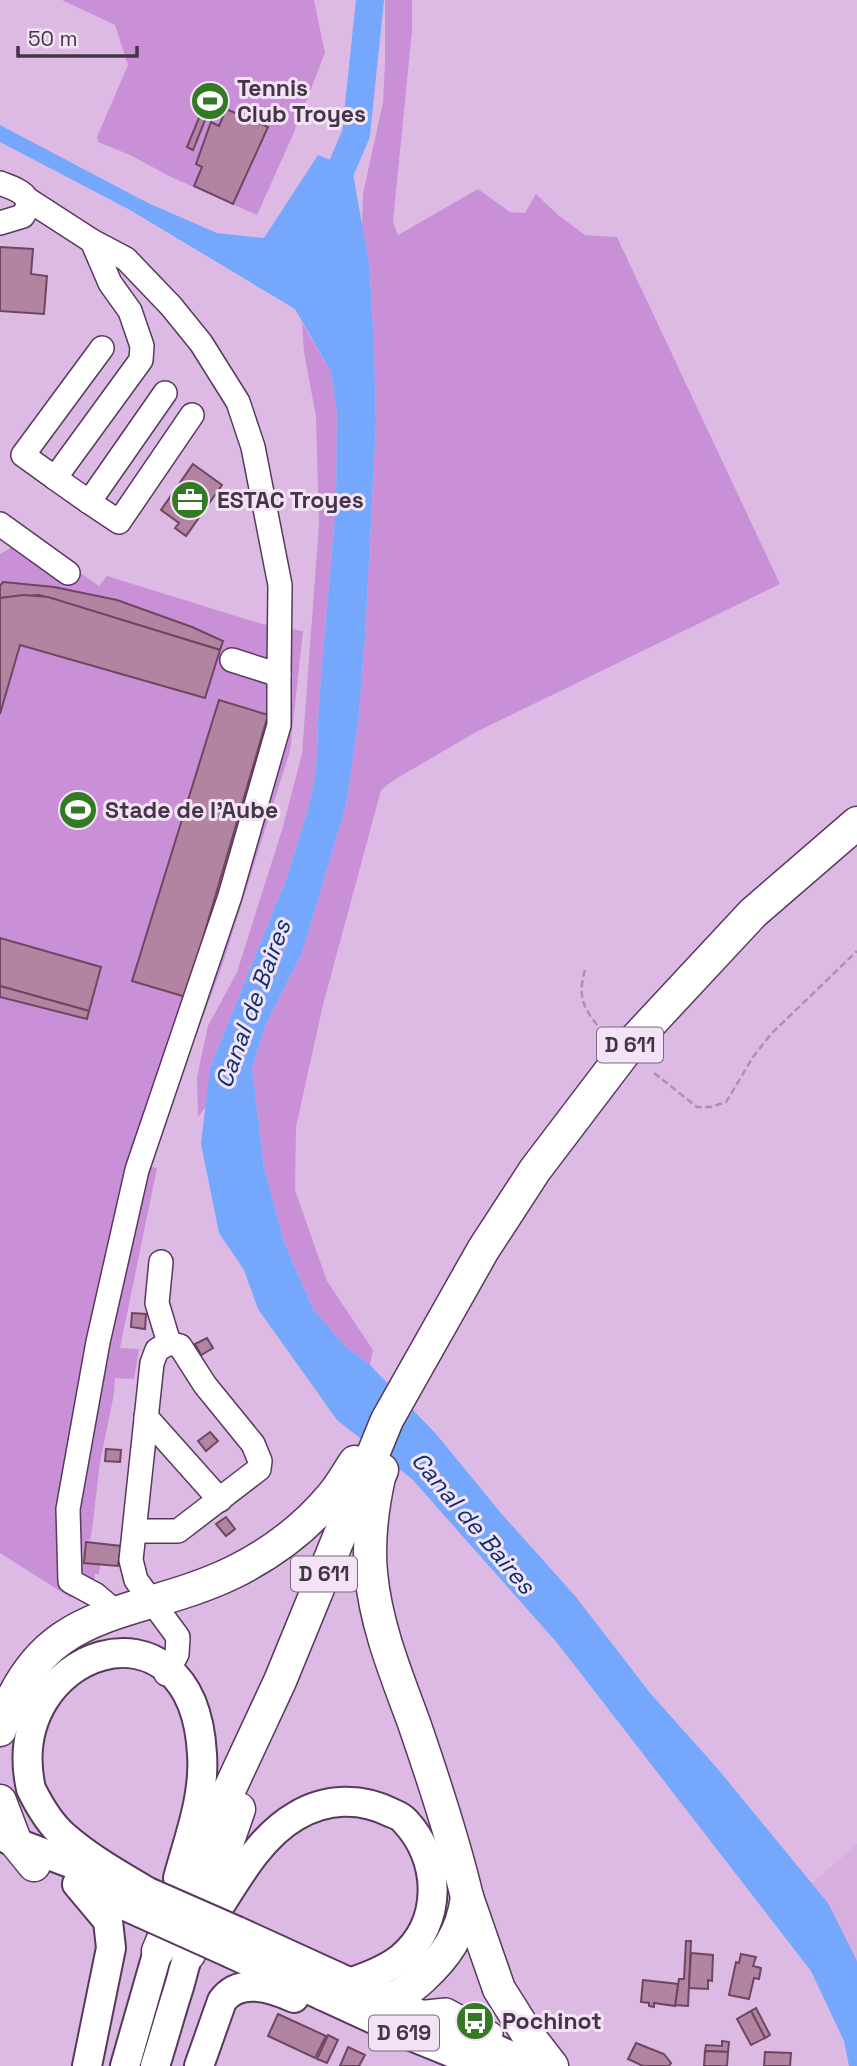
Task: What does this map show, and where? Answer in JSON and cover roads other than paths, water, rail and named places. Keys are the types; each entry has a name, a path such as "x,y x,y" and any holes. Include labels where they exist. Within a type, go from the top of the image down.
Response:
{"highway":[{"name":"D 611","path":"414,1382 450,1305 482,1250 535,1170 630,1045 753,914 857,823"},
{"path":"0,1730 7,1708 24,1676 37,1659 66,1635 89,1623 235,1572 294,1534 368,1467 414,1382"},
{"path":"414,1382 387,1420 368,1467 371,1572 376,1607 389,1657 445,1812 467,1897 499,1989 528,2035 552,2066"},
{"name":"D 611","path":"158,1951 199,1855 280,1681 368,1467"},
{"name":"D 611","path":"189,1954 280,1681"},
{"path":"0,1801 12,1849"},
{"path":"336,1989 387,2000 408,1989 433,1968 452,1943 465,1910 467,1897"}],"main road":[{"path":"125,2066 198,1811 202,1753 198,1727 184,1692 166,1674 142,1658 117,1652 81,1656 59,1667 36,1686 19,1725 20,1762 26,1779 62,1835 144,1902"},
{"path":"155,2066 189,1954 258,1850 294,1817 313,1808 332,1802 372,1804 404,1819 417,1836 425,1851 433,1878 434,1898 429,1920 419,1939 401,1958 376,1973 336,1989"},
{"name":"D 619","path":"12,1849 77,1884 144,1902"},
{"name":"D 619","path":"12,1849 144,1902 412,2024 506,2063"},
{"path":"77,1884 108,1921 111,1948 87,2066"},
{"path":"200,2066 224,1998 246,1987 268,1988 326,2012 412,2024"},
{"name":"D 619","path":"387,2000 412,2024"}],"lane":[{"path":"0,183 23,193 27,199 92,241 127,259 201,343 238,402 253,447 280,585 279,725 230,896 137,1170 99,1342 68,1509 70,1581 96,1595 117,1613"},
{"path":"0,223 23,216 27,199"},
{"path":"55,478 141,360 142,346 130,311 110,283 92,241"},
{"path":"102,348 23,455 118,522 192,415"},
{"path":"89,502 165,393"},
{"path":"0,524 68,573"},
{"path":"232,660 279,674"},
{"path":"161,1262 157,1303 169,1343"},
{"path":"134,1531 178,1531 259,1469 260,1461 253,1444 205,1385 180,1346 169,1343 157,1350 152,1363 146,1417 134,1531 131,1560 136,1580 178,1637 177,1654 166,1674"},
{"path":"146,1417 220,1500"}],"water":[{"path":"0,125 148,203 217,233 264,238 318,155 352,168 369,263 376,424 358,724 346,805 302,953 266,1024 252,1068 264,1167 284,1242 313,1309 345,1346 370,1365 437,1435 500,1512 576,1597 650,1693 717,1768 828,1903 857,1961 857,2066 849,2066 844,2041 811,1971 558,1644 412,1479 337,1420 258,1309 244,1270 219,1233 201,1144 210,1068 287,877 308,809 316,772 319,701 336,505 337,413 331,372 295,309 130,210 0,142"}],"waterway":[{"name":"Canal de Baires","path":"329,197 356,134 370,0"}],"place":[{"name":"Tennis Club Troyes","path":"210,101"},
{"name":"ESTAC Troyes","path":"190,500"},
{"name":"Stade de l’Aube","path":"78,810"},
{"name":"Pochinot","path":"475,2021"}]}
